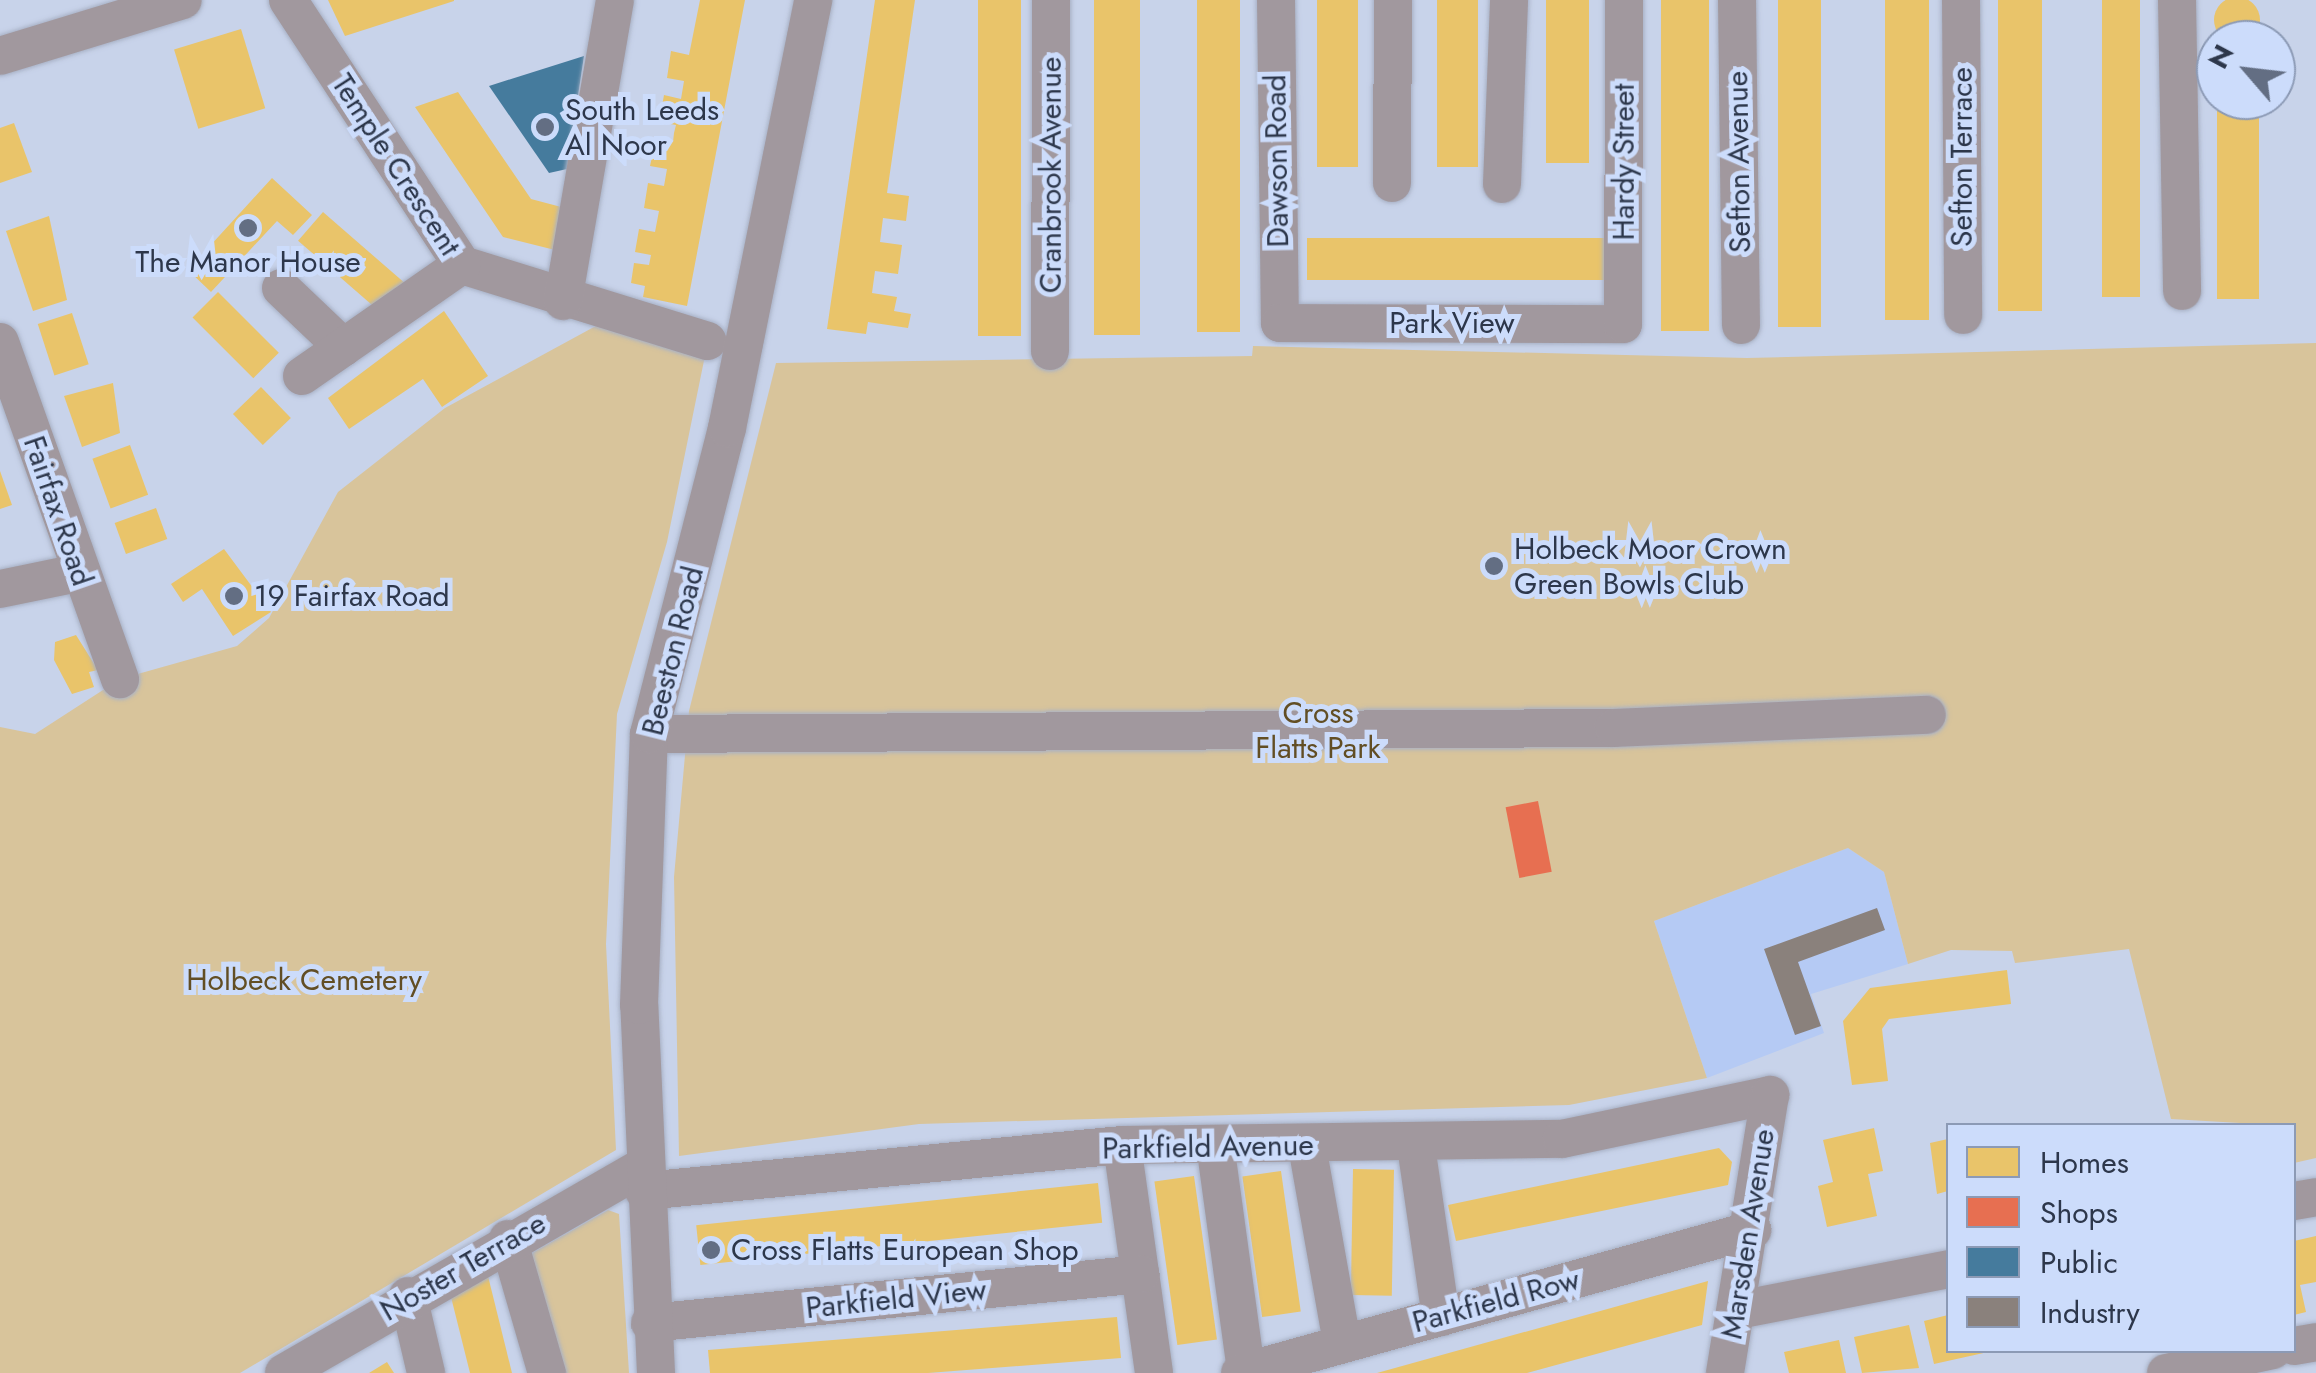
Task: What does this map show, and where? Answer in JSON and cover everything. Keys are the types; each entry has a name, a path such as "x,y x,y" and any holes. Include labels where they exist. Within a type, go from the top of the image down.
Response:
{"street":[{"path":"0,56 183,0"},
{"name":"Temple Crescent","path":"288,0 462,265 563,301 708,341"},
{"path":"563,301 615,0"},
{"name":"Beeston Road","path":"656,1373 650,1324 639,1005 648,734 727,428 813,0"},
{"name":"Cranbrook Avenue","path":"1050,351 1051,0"},
{"name":"Dawson Road","path":"1276,0 1280,323"},
{"path":"1392,183 1394,0"},
{"path":"1502,184 1508,0"},
{"name":"Hardy Street","path":"1624,0 1624,324"},
{"name":"Sefton Avenue","path":"1737,0 1741,324"},
{"name":"Sefton Terrace","path":"1961,0 1963,315"},
{"path":"2177,0 2182,292"},
{"path":"302,376 462,265"},
{"path":"281,288 343,347"},
{"name":"Park View","path":"1280,323 1624,324"},
{"name":"Fairfax Road","path":"0,342 14,428 120,679"},
{"path":"0,588 78,573"},
{"path":"648,734 1614,728 1926,716"},
{"name":"Parkfield Avenue","path":"644,1178 1122,1145 1416,1146 1562,1139 1770,1095"},
{"name":"Marsden Avenue","path":"1722,1372 1752,1230 1770,1095"},
{"path":"1215,1144 1243,1372"},
{"path":"1122,1145 1154,1373"},
{"path":"1306,1146 1342,1343"},
{"path":"1416,1146 1441,1317"},
{"name":"Noster Terrace","path":"284,1373 508,1240 644,1178"},
{"name":"Parkfield Row","path":"1243,1372 1752,1230"},
{"path":"508,1240 546,1373"},
{"path":"1738,1310 1946,1269"},
{"name":"Parkfield View","path":"650,1324 1141,1274"},
{"path":"408,1296 426,1373"},
{"path":"2166,1373 2260,1353"}],"shaded area":[{"path":"1848,848 1884,872 1908,964 1811,994 1824,1033 1707,1078 1654,921"}],"green space":[{"name":"Holbeck Cemetery","path":"616,315 708,341 667,542 617,714 606,944 616,1150 240,1373 0,1373 0,727 35,734 120,679 237,646 269,618 338,492 445,408"},
{"name":"Cross Flatts Park","path":"2316,343 2316,1158 2296,1163 2296,1123 2171,1119 2129,949 2015,963 2012,951 1951,950 1908,964 1884,872 1848,848 1654,921 1707,1078 1569,1105 919,1124 679,1156 674,877 689,711 776,363 1252,356 1253,346 1747,358"},
{"path":"608,1210 619,1214 629,1373 556,1373 525,1257"}],"building: Homes":[{"path":"2226,-1 2248,-1 2254,3 2260,20 2214,20 2215,11"},
{"path":"328,0 454,0 454,1 345,36"},
{"path":"700,0 745,0 687,306 643,297 645,286 631,283 634,263 649,265 651,255 635,252 639,229 655,232 659,211 644,208 648,183 664,186 667,169 650,166 656,139 673,142 676,125 659,122 664,95 681,99 684,81 667,78 671,51 689,55"},
{"path":"875,0 915,0 887,193 909,196 906,221 883,218 880,242 902,245 898,274 875,271 872,293 897,297 894,311 911,314 908,328 868,322 866,334 827,329"},
{"path":"978,0 1021,0 1021,336 978,336"},
{"path":"1094,0 1140,0 1140,335 1094,335"},
{"path":"1197,0 1240,0 1240,332 1197,332"},
{"path":"1317,0 1358,0 1358,167 1317,167"},
{"path":"1437,0 1478,0 1478,167 1437,167"},
{"path":"1546,0 1589,0 1589,163 1546,163"},
{"path":"1661,0 1709,0 1709,331 1661,331"},
{"path":"1778,0 1821,0 1821,327 1778,327"},
{"path":"1885,0 1929,0 1929,320 1885,320"},
{"path":"1998,0 2042,0 2042,311 1998,311"},
{"path":"2102,0 2140,0 2140,297 2102,297"},
{"path":"241,29 265,108 198,129 174,49"},
{"path":"458,92 531,199 565,208 555,250 503,237 415,107"},
{"path":"2217,120 2259,120 2259,299 2217,299"},
{"path":"14,123 32,172 0,183 0,128"},
{"name":"The Manor House","path":"272,178 312,215 293,235 277,221 211,292 188,270"},
{"path":"323,212 407,285 382,314 298,241"},
{"path":"49,216 67,300 33,311 6,231"},
{"path":"1307,238 1606,238 1606,280 1307,280"},
{"path":"218,292 279,353 253,378 193,317"},
{"path":"444,311 488,376 442,407 423,379 349,429 328,398"},
{"path":"72,313 89,364 54,375 38,324"},
{"path":"113,383 120,433 82,447 64,396"},
{"path":"261,387 291,418 263,445 233,414"},
{"path":"130,445 148,495 111,508 92,459"},
{"path":"0,471 12,505 0,509"},
{"path":"156,508 167,539 126,554 115,523"},
{"name":"19 Fairfax Road","path":"224,549 271,612 233,636 202,589 183,602 171,584"},
{"path":"76,635 98,670 89,672 94,687 72,694 54,660 55,642"},
{"path":"2007,970 2011,1004 1889,1019 1882,1029 1888,1081 1852,1085 1843,1021 1870,988"},
{"path":"1874,1128 1883,1171 1868,1174 1877,1216 1827,1227 1818,1186 1833,1182 1823,1140"},
{"path":"1946,1139 1946,1192 1937,1194 1930,1143"},
{"path":"1719,1148 1732,1162 1728,1185 1456,1241 1448,1205"},
{"path":"1353,1169 1394,1170 1392,1296 1351,1295"},
{"path":"1281,1171 1301,1312 1262,1317 1242,1176"},
{"path":"1194,1176 1217,1339 1177,1345 1154,1182"},
{"path":"1098,1183 1102,1223 700,1265 696,1225"},
{"path":"2316,1236 2316,1282 2300,1285 2306,1312 2296,1314 2296,1241"},
{"path":"487,1272 512,1373 470,1373 450,1293"},
{"path":"1708,1281 1702,1325 1527,1373 1377,1373"},
{"path":"1946,1316 1946,1353 1984,1353 1934,1364 1924,1321"},
{"path":"1117,1317 1121,1358 928,1373 710,1373 708,1350"},
{"path":"1909,1325 1919,1368 1862,1373 1854,1337"},
{"path":"1839,1340 1846,1373 1789,1373 1784,1352"},
{"path":"387,1362 394,1373 369,1373"}],"building: Shops":[{"path":"1538,801 1552,872 1519,878 1506,807"}],"building: Public":[{"name":"South Leeds Al Noor","path":"584,56 567,169 549,173 489,86"}],"building: Industry":[{"path":"1877,908 1885,930 1798,962 1821,1026 1795,1035 1764,949"}],"place":[{"name":"South Leeds Al Noor","path":"545,127"},
{"name":"The Manor House","path":"248,228"},
{"name":"Holbeck Moor Crown Green Bowls Club","path":"1494,566"},
{"name":"19 Fairfax Road","path":"234,596"},
{"name":"Cross Flatts European Shop","path":"711,1250"}]}
